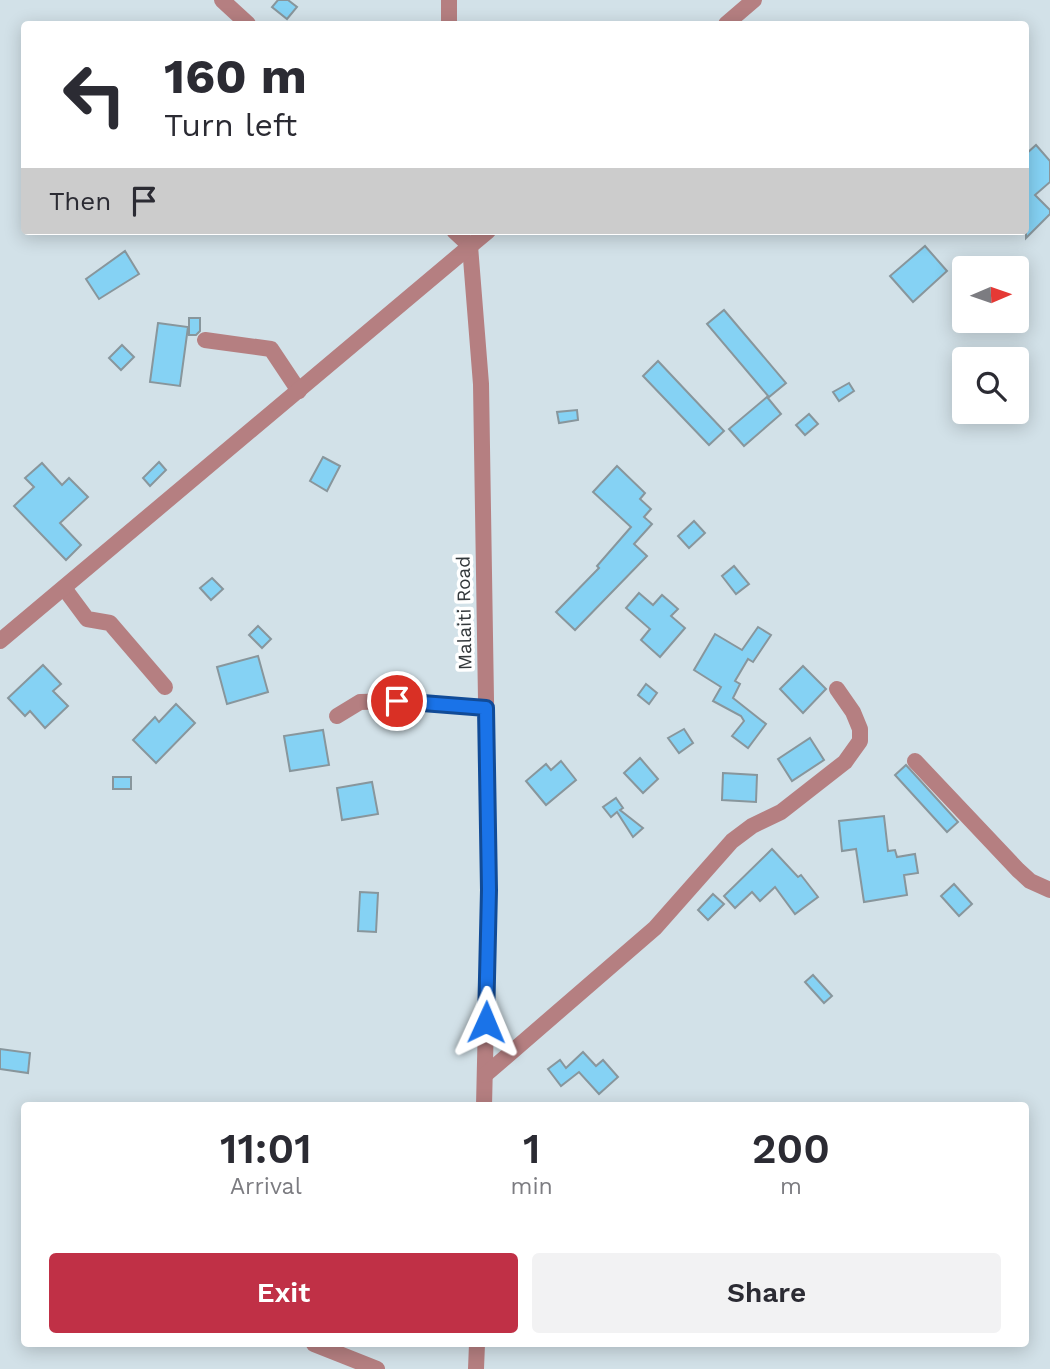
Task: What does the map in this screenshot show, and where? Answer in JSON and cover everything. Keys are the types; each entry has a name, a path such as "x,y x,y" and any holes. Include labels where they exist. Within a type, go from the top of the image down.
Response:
{"street":[{"path":"222,0 245,21"},
{"path":"449,0 449,21"},
{"path":"730,21 754,0"},
{"path":"458,235 470,246"},
{"path":"0,641 483,235"},
{"name":"Malaiti Road","path":"470,246 481,384 489,890 484,1102"},
{"path":"205,340 271,349 299,391"},
{"path":"64,588 87,619 110,623 165,687"},
{"path":"485,1074 654,928 732,841 752,826 781,812 845,762 860,741 860,729 853,712 837,689"},
{"path":"337,716 360,702 397,701 486,708"},
{"path":"915,761 1018,870 1030,881 1050,890"},
{"path":"322,1347 377,1369"},
{"path":"476,1369 477,1347"}],"building":[{"path":"278,0 288,0 297,7 287,19 272,7"},
{"path":"1036,145 1050,161 1050,182 1035,195 1050,210 1050,214 1029,235 1029,151"},
{"path":"925,246 947,271 913,302 890,276"},
{"path":"125,251 139,274 99,299 86,279"},
{"path":"724,310 786,383 769,397 707,324"},
{"path":"189,318 200,318 200,331 196,335 189,335"},
{"path":"158,323 188,327 180,386 150,382"},
{"path":"122,345 134,357 121,370 109,358"},
{"path":"658,361 724,431 709,445 643,376"},
{"path":"849,383 854,391 839,401 833,392"},
{"path":"767,397 781,414 744,446 729,429"},
{"path":"577,410 578,420 559,423 557,412"},
{"path":"809,414 818,424 805,435 796,425"},
{"path":"323,457 340,466 327,491 310,481"},
{"path":"159,462 166,470 150,486 143,478"},
{"path":"42,463 62,485 69,478 88,497 60,523 81,545 66,560 14,506 34,487 25,478"},
{"path":"617,466 645,493 640,499 651,509 644,517 652,524 634,544 647,556 575,630 556,612 599,568 597,566 631,527 593,492"},
{"path":"694,521 705,533 689,548 678,536"},
{"path":"734,566 749,584 736,594 722,576"},
{"path":"212,578 223,589 211,600 200,588"},
{"path":"639,593 653,605 662,595 678,609 671,616 685,628 660,657 641,640 650,629 626,608"},
{"path":"258,626 271,639 262,648 249,635"},
{"path":"758,627 771,635 753,662 748,659 735,681 740,684 733,698 766,724 748,748 732,736 744,721 741,716 713,701 721,687 694,670 715,634 742,650"},
{"path":"258,656 268,692 227,704 217,667"},
{"path":"43,665 61,684 53,691 68,706 45,728 30,711 25,716 8,698"},
{"path":"803,666 826,689 803,713 780,689"},
{"path":"646,684 657,693 649,704 638,695"},
{"path":"176,704 195,723 156,763 133,740 155,717 159,722"},
{"path":"684,729 693,743 679,753 668,738"},
{"path":"323,730 329,765 290,771 284,736"},
{"path":"810,738 824,760 792,781 778,759"},
{"path":"640,758 658,779 643,793 624,773"},
{"path":"561,761 576,780 546,805 526,781 546,764 551,770"},
{"path":"906,765 958,822 947,832 895,775"},
{"path":"723,773 757,775 756,802 722,800"},
{"path":"113,777 131,777 131,789 113,789"},
{"path":"372,782 378,814 342,820 337,788"},
{"path":"616,798 623,808 620,810 643,828 633,837 617,812 611,817 603,807"},
{"path":"884,816 888,851 895,850 897,857 915,854 918,873 904,875 907,895 864,902 856,849 842,851 839,821"},
{"path":"772,849 798,877 801,875 818,897 795,914 775,887 760,901 752,892 735,908 724,896"},
{"path":"954,884 972,904 959,916 941,896"},
{"path":"360,892 378,893 376,932 358,931"},
{"path":"713,894 724,904 708,920 698,910"},
{"path":"813,975 832,996 824,1003 805,982"},
{"path":"0,1049 30,1053 28,1073 0,1069"},
{"path":"583,1052 596,1066 603,1060 618,1077 599,1094 579,1072 561,1086 548,1069 560,1060 566,1068"}],"route":[{"path":"397,701 486,708 489,890 486,1022"}]}
